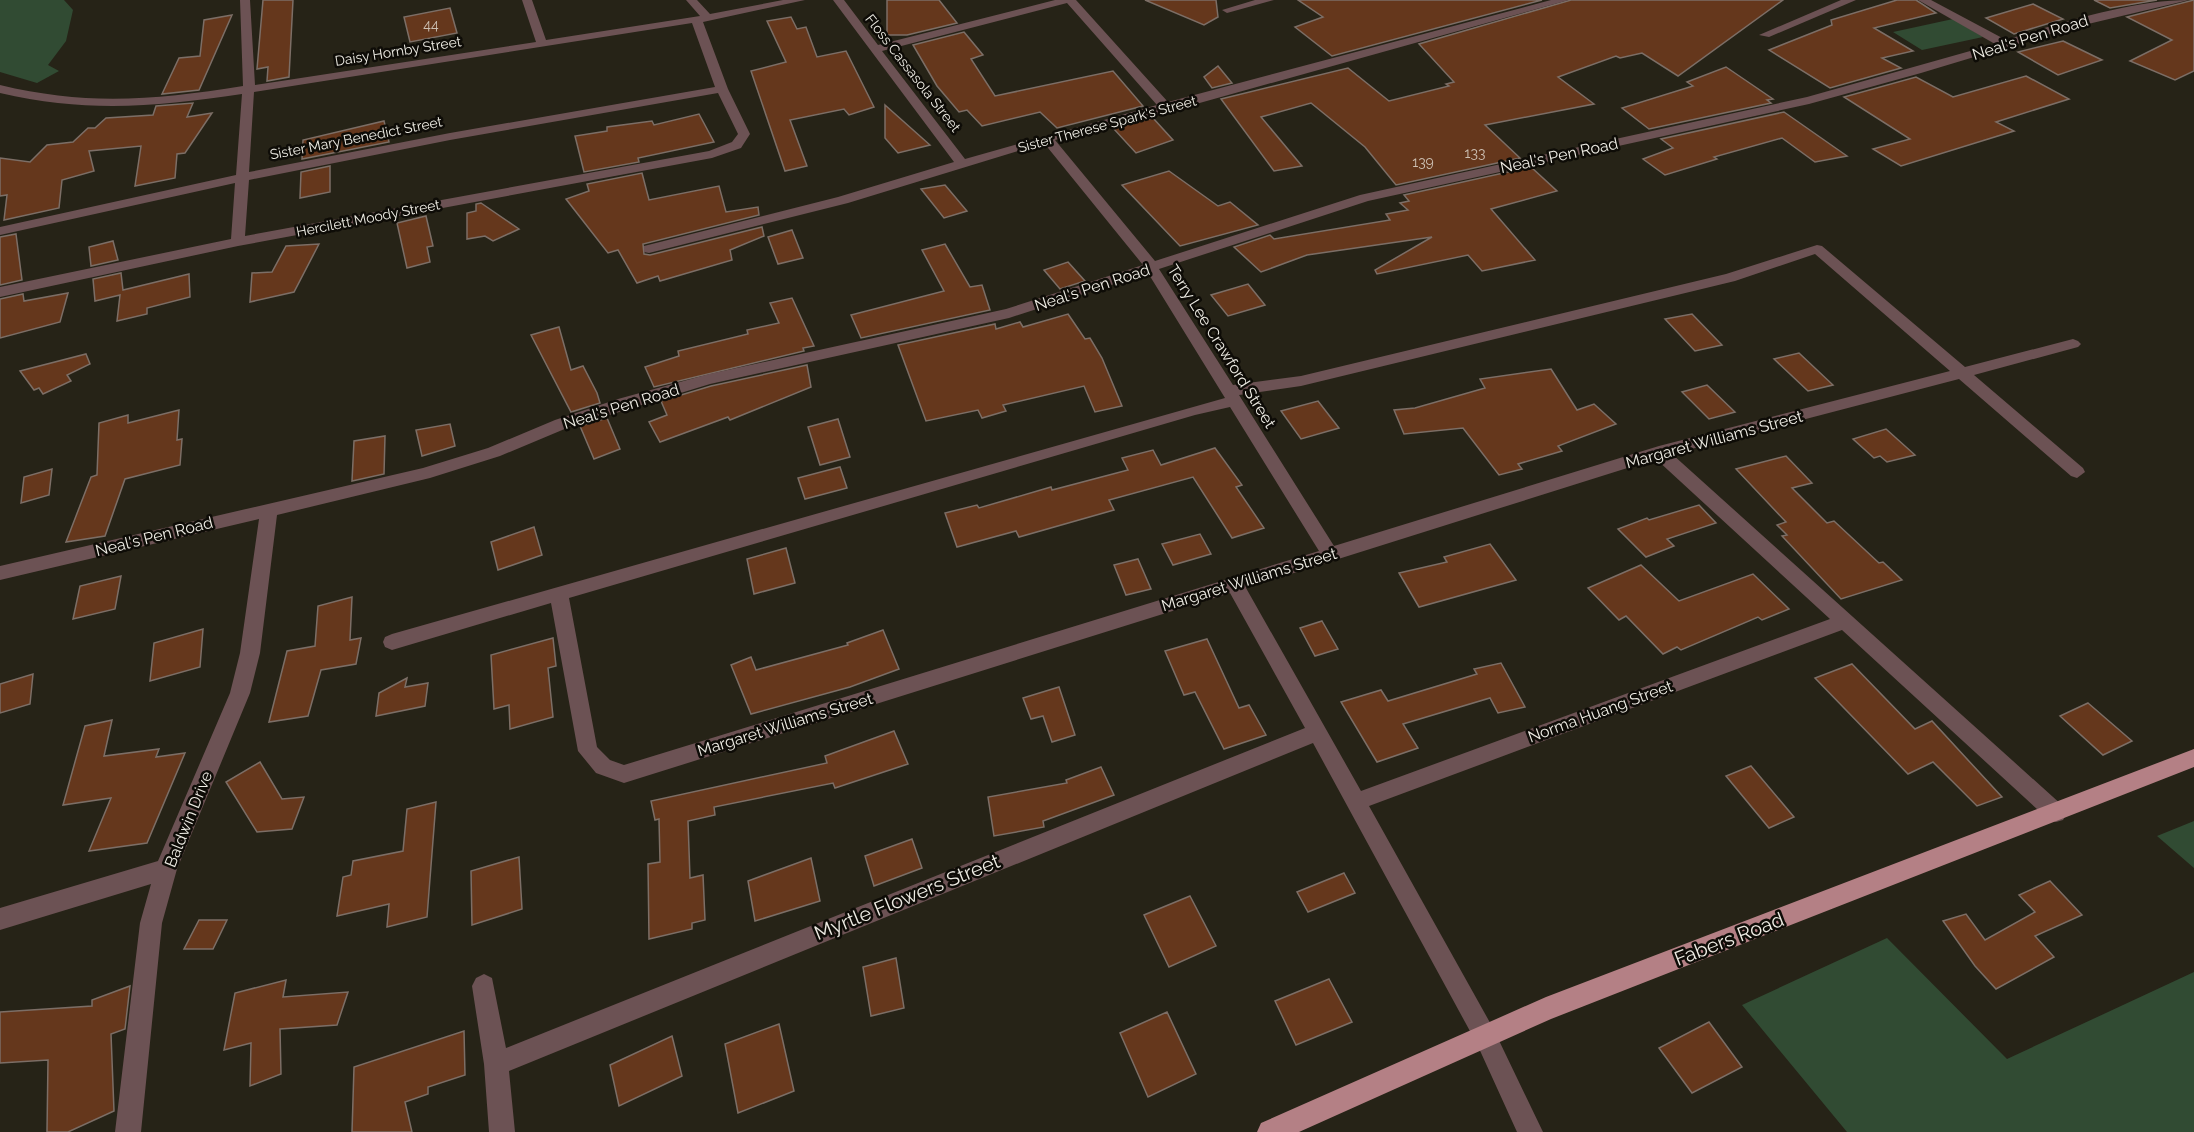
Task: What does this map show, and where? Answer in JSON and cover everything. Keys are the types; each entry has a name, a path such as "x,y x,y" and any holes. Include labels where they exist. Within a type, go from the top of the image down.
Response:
{"main road":[{"name":"Fabers Road","path":"1270,1132 1557,1005 2194,759"}],"street":[{"path":"238,242 249,80 245,0"},
{"path":"527,0 542,44"},
{"path":"692,0 702,18 722,89"},
{"name":"Daisy Hornby Street","path":"0,89 39,99 110,106 178,100 542,44 800,0"},
{"name":"Floss Cassasola Street","path":"838,0 963,165"},
{"path":"876,50 1069,0 1167,108"},
{"path":"1227,10 1269,0"},
{"name":"Sister Therese Spark's Street","path":"649,249 843,200 1047,138 1167,108 1564,0"},
{"path":"1765,35 1851,0"},
{"path":"1923,0 2006,45"},
{"name":"Neal's Pen Road","path":"0,573 424,474 494,452 561,424 624,403 709,379 1009,313 1375,195 1809,100 2099,17 2184,0"},
{"name":"Hercilett Moody Street","path":"0,292 238,242 712,154 737,145 744,134 722,89"},
{"name":"Sister Mary Benedict Street","path":"0,231 244,177 445,136 722,89"},
{"name":"Terry Lee Crawford Street","path":"1047,138 1151,267 1330,554"},
{"path":"392,642 1194,410 1232,396 1730,278 1817,249 2078,472"},
{"name":"Margaret Williams Street","path":"559,595 588,752 603,767 624,774 1659,452 2073,344"},
{"path":"1659,452 2056,813"},
{"name":"Baldwin Drive","path":"128,1132 151,923 166,868 240,693 250,653 269,510"},
{"path":"1235,584 1485,1036 1530,1132"},
{"name":"Norma Huang Street","path":"1356,802 1844,621"},
{"name":"Myrtle Flowers Street","path":"496,1064 1318,732"},
{"path":"0,919 166,868"},
{"path":"484,986 496,1064 502,1132"}],"green space":[{"path":"0,0 64,0 73,10 66,41 48,65 59,71 37,83 0,72"},
{"path":"1953,19 1983,37 1922,50 1893,32"},
{"path":"2194,821 2194,868 2157,836"},
{"path":"1887,938 2007,1059 2194,972 2194,1132 1847,1132 1742,1005"}],"building":[{"path":"263,0 293,0 289,77 267,81 268,67 257,69"},
{"path":"887,0 939,0 957,23 907,35 887,35"},
{"path":"1145,0 1216,0 1218,17 1204,25"},
{"path":"1298,0 1542,0 1332,56 1295,27 1323,17"},
{"path":"1571,0 1783,0 1678,76 1642,53 1620,58 1616,56 1558,77 1594,104 1485,125 1520,158 1396,185 1365,147 1311,103 1261,117 1302,166 1274,171 1221,99 1348,68 1389,101 1449,86 1446,84 1454,82 1419,44"},
{"path":"1897,0 1916,0 1936,13 1874,28 1913,51 1882,58 1901,68 1830,88 1769,50 1832,25 1831,20"},
{"path":"2094,0 2157,0 2110,8"},
{"path":"2194,0 2194,71 2175,80 2130,61 2172,40 2127,17"},
{"path":"2033,4 2063,19 2014,34 1986,18"},
{"path":"450,8 457,33 410,42 404,17"},
{"path":"232,15 199,90 162,94 179,58 200,56 204,20"},
{"path":"791,17 797,29 806,27 817,57 846,51 874,107 849,115 844,109 790,120 807,166 785,171 751,71 786,62 767,21"},
{"path":"964,32 983,55 971,59 995,96 1113,71 1143,106 1057,128 1040,112 982,126 967,110 959,112 937,86 913,45"},
{"path":"2063,41 2102,60 2058,75 2018,52"},
{"path":"1218,66 1232,83 1212,88 1204,77"},
{"path":"1726,67 1773,99 1767,100 1771,103 1649,129 1622,108 1693,86 1687,82"},
{"path":"2026,76 2069,99 1996,122 2014,131 1901,166 1873,149 1910,139 1844,97 1916,77 1953,97"},
{"path":"193,103 187,117 212,113 185,153 177,154 175,178 135,186 141,146 89,151 94,171 62,180 59,208 4,220 7,195 0,196 0,158 30,162 47,145 73,142 88,128 95,128 106,118 153,115 156,106"},
{"path":"885,105 930,145 898,153 885,138"},
{"path":"1784,112 1847,156 1815,162 1782,138 1714,157 1717,159 1665,175 1643,159 1673,148 1661,139"},
{"path":"699,114 714,142 638,158 639,162 584,172 575,136 607,131 607,127 652,121 654,125"},
{"path":"1153,118 1173,140 1136,153 1113,128"},
{"path":"384,121 389,142 302,159 303,140"},
{"path":"330,166 330,192 300,198 301,172"},
{"path":"1531,167 1557,191 1491,209 1535,260 1482,271 1468,255 1377,274 1375,270 1432,237 1307,255 1261,272 1234,247 1270,235 1274,239 1390,220 1386,214 1408,210 1400,203 1409,201 1404,195"},
{"path":"1169,171 1218,206 1230,202 1258,225 1180,246 1122,185"},
{"path":"642,173 649,200 719,186 726,212 758,207 759,215 643,244 644,254 650,255 762,227 764,236 730,250 732,260 660,281 658,276 637,283 618,250 608,253 566,199 589,191 587,184"},
{"path":"945,185 967,211 944,218 921,189"},
{"path":"481,203 519,229 493,241 485,236 467,239 467,213 476,211 476,204"},
{"path":"426,216 433,246 427,247 430,262 407,268 397,223"},
{"path":"792,230 803,258 778,264 768,237"},
{"path":"16,234 22,280 0,285 0,237"},
{"path":"113,241 118,260 91,266 89,247"},
{"path":"319,244 294,292 250,302 252,273 272,272 286,246"},
{"path":"945,244 970,287 982,285 990,310 861,338 851,315 944,291 922,250"},
{"path":"1068,262 1085,281 1060,289 1044,270"},
{"path":"121,273 123,290 189,274 190,297 147,308 147,314 117,321 120,295 95,301 93,279"},
{"path":"1248,284 1265,305 1228,316 1211,295"},
{"path":"68,293 60,322 0,338 0,299 23,294 24,301"},
{"path":"792,298 814,346 803,348 804,351 654,387 645,367 679,356 678,351 748,334 747,330 779,323 770,303"},
{"path":"1068,314 1085,339 1090,338 1102,358 1122,406 1095,412 1084,386 1003,405 1006,411 982,418 978,410 926,421 898,345 995,324 996,329 1020,322 1023,327"},
{"path":"1692,314 1722,345 1695,351 1665,319"},
{"path":"559,327 571,370 583,366 600,403 571,412 531,335"},
{"path":"1799,353 1833,385 1808,391 1774,359"},
{"path":"86,354 90,364 67,375 71,381 43,394 39,388 34,390 20,371"},
{"path":"807,365 811,387 730,420 728,417 660,442 649,422 667,415 661,401 711,386"},
{"path":"1551,369 1577,410 1594,404 1616,424 1558,446 1562,451 1518,464 1522,469 1499,475 1463,428 1404,434 1394,410 1415,408 1485,388 1480,379"},
{"path":"1707,385 1735,412 1709,419 1682,392"},
{"path":"1318,401 1339,428 1301,439 1281,411"},
{"path":"179,410 177,440 182,439 180,465 125,479 105,536 66,542 91,477 97,475 99,423 128,415 128,423"},
{"path":"607,418 620,449 594,459 580,426"},
{"path":"838,419 850,457 820,465 808,427"},
{"path":"450,424 455,446 422,456 416,430"},
{"path":"1886,429 1915,455 1887,462 1880,456 1874,458 1853,439"},
{"path":"385,436 384,474 352,481 354,441"},
{"path":"1215,448 1242,485 1236,487 1264,528 1232,538 1193,477 1109,500 1114,510 1019,537 1016,531 957,547 945,513 977,505 979,508 1051,487 1052,490 1128,470 1122,458 1153,450 1161,465"},
{"path":"1786,456 1812,483 1792,488 1827,523 1834,521 1879,563 1883,562 1902,580 1841,599 1782,536 1787,535 1777,525 1786,522 1736,469"},
{"path":"840,467 847,488 805,499 798,478"},
{"path":"52,469 49,495 21,503 24,477"},
{"path":"1699,505 1716,523 1667,539 1674,546 1646,557 1618,529 1647,518 1649,520"},
{"path":"534,527 542,555 498,570 491,542"},
{"path":"1200,534 1211,554 1173,565 1162,544"},
{"path":"1490,544 1516,580 1419,607 1399,573 1447,562 1444,557"},
{"path":"786,548 795,583 754,594 747,559"},
{"path":"1138,559 1151,589 1126,595 1114,565"},
{"path":"1641,565 1679,601 1753,574 1789,609 1762,620 1758,617 1681,650 1677,647 1663,654 1626,616 1619,620 1588,588"},
{"path":"121,576 115,609 73,619 80,586"},
{"path":"352,597 350,640 361,638 356,664 321,670 308,716 269,722 287,651 315,646 318,606"},
{"path":"1322,621 1338,649 1315,656 1300,628"},
{"path":"203,629 200,667 150,681 154,643"},
{"path":"883,630 899,669 850,687 751,714 731,665 751,657 756,670 848,645 847,643"},
{"path":"553,638 556,666 548,668 553,717 510,729 509,705 494,709 491,655"},
{"path":"1207,639 1239,708 1249,705 1266,735 1224,749 1195,692 1184,695 1165,651"},
{"path":"1501,663 1525,707 1498,713 1490,698 1403,724 1418,748 1377,762 1341,702 1381,690 1388,701 1477,674 1474,669"},
{"path":"1852,664 1915,729 1932,721 2002,797 1977,806 1933,762 1908,774 1815,678"},
{"path":"33,674 30,704 0,713 0,684"},
{"path":"407,678 405,687 428,683 425,706 376,716 379,693"},
{"path":"1059,687 1075,735 1052,742 1043,716 1031,719 1023,698"},
{"path":"2088,703 2132,741 2103,755 2060,716"},
{"path":"112,720 104,756 159,749 156,757 185,753 147,843 89,851 111,798 63,805 85,726"},
{"path":"894,731 908,764 835,788 833,783 714,807 715,815 688,821 690,878 703,875 705,920 692,923 692,929 649,939 648,864 660,862 659,819 655,820 651,801 827,763 825,756"},
{"path":"260,762 282,799 304,797 292,829 257,832 226,782"},
{"path":"1751,766 1794,817 1769,828 1726,776"},
{"path":"1101,767 1114,795 1043,821 1044,827 994,836 988,797 1067,783 1066,780"},
{"path":"436,802 427,917 387,927 389,904 337,916 343,877 351,875 353,861 403,851 407,809"},
{"path":"912,839 922,868 874,886 865,856"},
{"path":"519,857 522,909 472,925 471,871"},
{"path":"811,858 820,901 755,921 748,881"},
{"path":"1344,873 1355,893 1308,912 1297,892"},
{"path":"2050,881 2082,915 2035,936 2054,957 1996,989 1975,966 1943,921 1966,914 1985,940 2035,912 2019,895"},
{"path":"1190,896 1216,946 1169,967 1144,915"},
{"path":"199,920 227,920 213,949 184,949"},
{"path":"896,958 904,1008 871,1016 863,967"},
{"path":"1329,979 1352,1022 1296,1045 1275,1001"},
{"path":"286,980 283,997 348,992 337,1025 280,1029 281,1074 250,1086 251,1043 224,1050 235,993"},
{"path":"130,986 125,1029 111,1034 114,1111 68,1132 47,1132 48,1060 0,1063 0,1012 92,1006 92,1000"},
{"path":"1167,1012 1196,1074 1148,1097 1120,1033"},
{"path":"1709,1022 1742,1067 1692,1093 1659,1048"},
{"path":"779,1024 794,1091 738,1113 725,1044"},
{"path":"464,1031 465,1075 428,1087 428,1094 405,1102 412,1132 352,1132 354,1067"},
{"path":"672,1036 682,1076 619,1106 610,1065"}]}
